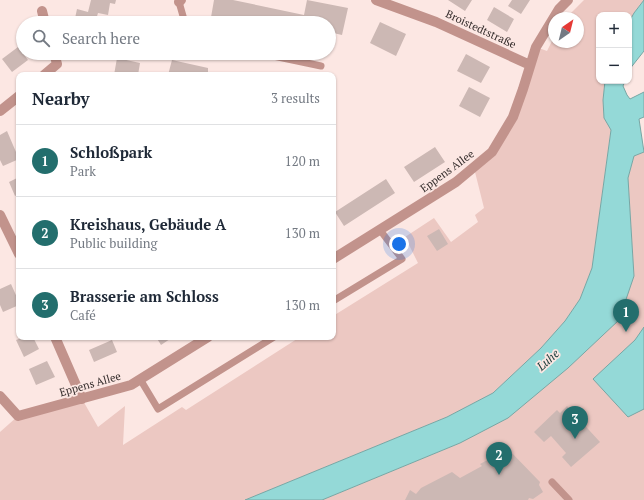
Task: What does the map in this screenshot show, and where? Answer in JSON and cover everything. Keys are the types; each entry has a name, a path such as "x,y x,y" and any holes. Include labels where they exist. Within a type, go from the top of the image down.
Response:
{"street":[{"name":"Broistedtstraße","path":"376,0 436,22 530,65"},
{"name":"Eppens Allee","path":"336,257 456,182 492,152 513,117 536,47 559,9 568,0"},
{"path":"42,11 43,16"},
{"path":"48,72 57,64 56,60"},
{"path":"0,112 16,99"},
{"path":"0,215 16,248"},
{"path":"56,340 82,399"},
{"name":"Eppens Allee","path":"0,396 18,416 82,399 131,385 203,340"}],"lane":[{"path":"180,1 183,16"},
{"path":"292,60 321,66"},
{"path":"336,299 402,259 380,230"},
{"path":"140,379 158,409 269,340"},
{"path":"552,482 569,500"}],"shaded area":[{"path":"584,0 644,0 632,17 632,12 596,12 596,84 605,84 603,100 604,118 611,129 592,268 580,299 565,321 541,348 493,393 447,417 245,500 0,500 0,432 18,416 82,399 98,427 125,406 123,445 182,407 186,410 295,340 336,340 336,314 418,263 405,237 434,218 451,242 478,222 475,215 484,208 474,168 513,117 536,47 547,51 548,48 584,48 584,12 572,12"},
{"path":"644,152 644,500 322,500 460,443 634,276 628,178 634,156"}],"water":[{"path":"644,0 644,51 632,66 632,17"},
{"name":"Luhe","path":"605,84 624,84 623,86 630,99 644,92 644,117 639,119 644,152 634,156 628,178 634,276 619,320 568,368 508,418 460,443 322,500 245,500 447,417 493,393 541,348 565,321 580,299 592,268 611,130 604,118 603,100"},
{"path":"644,327 644,409 628,417 593,379 635,340"}],"building":[{"path":"91,0 116,0 115,4 110,3 108,15 98,13 97,16 76,16 77,9 88,12"},
{"path":"214,0 233,0 304,15 307,0 348,8 342,35 336,34 336,16 211,16"},
{"path":"448,0 472,0 465,11"},
{"path":"512,0 530,0 521,14 508,6"},
{"path":"494,7 514,19 507,32 487,20"},
{"path":"380,22 406,34 396,56 370,43"},
{"path":"16,48 16,60 28,60 12,72 2,59"},
{"path":"466,54 490,67 481,83 457,71"},
{"path":"117,60 126,60 140,63 138,72 115,72"},
{"path":"172,60 208,68 208,72 169,72"},
{"path":"469,87 490,98 480,117 459,106"},
{"path":"7,131 16,152 16,160 3,166 0,160 0,135"},
{"path":"435,147 445,162 414,182 404,167"},
{"path":"16,178 15,196 9,182"},
{"path":"386,179 395,193 344,226 336,211"},
{"path":"439,229 448,244 437,251 427,236"},
{"path":"11,284 16,295 16,306 3,312 0,305 0,289"},
{"path":"16,340 34,340 39,349 24,357"},
{"path":"112,340 117,352 94,362 89,350"},
{"path":"158,340 168,340 161,345"},
{"path":"47,361 55,377 36,385 29,369"},
{"path":"567,406 600,442 571,467 562,457 566,453 551,436 544,442 534,432 557,410 560,413"},
{"path":"508,449 540,482 539,485 543,492 533,499 405,500 410,490 416,494 421,488 452,472 460,478 482,466 480,464 493,457 495,459 495,456"}],"place":[{"name":"Schloßpark","path":"626,332"},
{"name":"Brasserie am Schloss","path":"575,439"},
{"name":"Kreishaus, Gebäude A","path":"499,475"}]}
